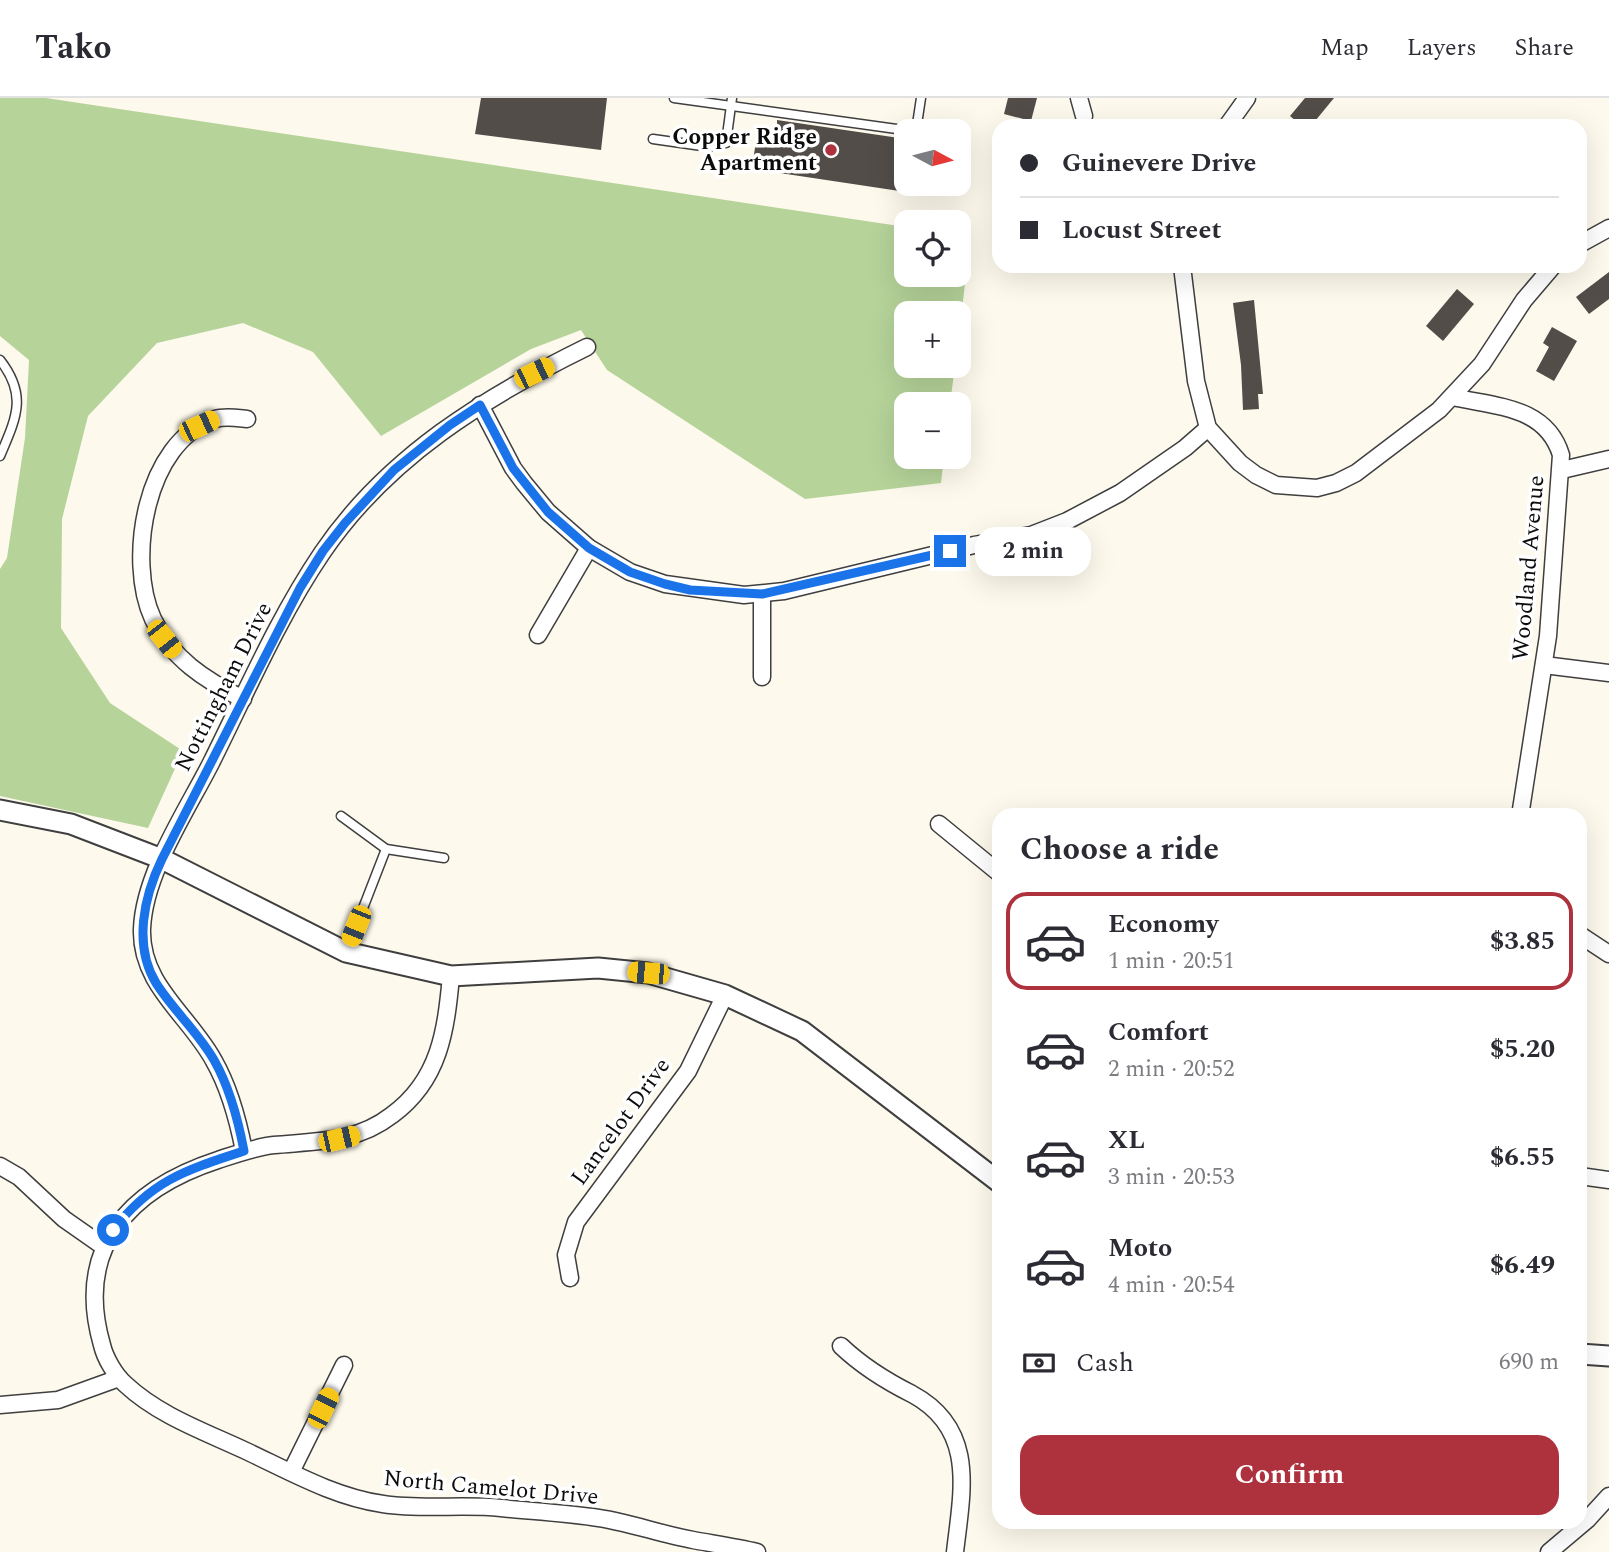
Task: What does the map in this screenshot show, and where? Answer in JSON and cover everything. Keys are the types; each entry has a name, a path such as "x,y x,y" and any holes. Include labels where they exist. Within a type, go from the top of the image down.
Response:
{"street":[{"path":"1079,98 1084,116"},
{"path":"1232,119 1247,98"},
{"path":"1587,240 1609,228"},
{"path":"1183,273 1196,381 1208,428 1240,463 1256,475 1276,485 1317,488 1336,483 1356,473 1453,397 1482,364 1516,312 1547,273"},
{"name":"Nottingham Drive","path":"244,1151 233,1104 213,1059 155,981 145,955 142,929 162,859 300,588 345,523 394,470 443,430 534,373 587,348"},
{"name":"Woodland Avenue","path":"1453,397 1534,416 1554,435 1562,455 1544,665 1521,808"},
{"path":"480,405 513,468 524,483 548,512 589,548 630,572 665,584 690,590 762,594 974,545 1031,535 1120,493 1185,448 1208,428"},
{"path":"243,699 195,672 164,639 146,598 141,552 150,496 171,454 185,437 216,418 247,419"},
{"path":"1562,470 1609,459"},
{"path":"538,635 589,548"},
{"path":"762,594 762,677"},
{"path":"1544,665 1609,673"},
{"path":"0,810 71,824 162,859 346,952 451,976 598,968 648,973 725,995 802,1031 992,1177"},
{"path":"939,824 992,867"},
{"path":"1587,940 1609,954"},
{"path":"0,1405 58,1400 119,1378 103,1350 94,1318 94,1296 104,1247 125,1215 144,1195 194,1167 244,1151 275,1145 324,1143 355,1136 393,1115 425,1080 436,1059 446,1030 451,976"},
{"name":"Lancelot Drive","path":"570,1278 566,1255 576,1222 688,1071 717,1017 725,995"},
{"path":"0,1166 19,1177 64,1219 104,1247"},
{"path":"1587,1177 1609,1180"},
{"path":"841,1346 872,1372 929,1405 951,1430 963,1471 955,1552"},
{"path":"1587,1354 1609,1356"},
{"path":"291,1472 344,1365"},
{"name":"North Camelot Drive","path":"119,1378 158,1410 333,1492 382,1504 500,1507 592,1517 757,1552"},
{"path":"1587,1520 1609,1496"},
{"path":"1549,1552 1576,1529"}],"lane":[{"path":"674,98 732,102 894,128"},
{"path":"916,119 921,98"},
{"path":"653,139 709,147 726,143 732,102"},
{"path":"0,360 18,391 16,418 1,456"},
{"path":"341,816 386,849 444,858"},
{"path":"346,952 386,849"}],"green space":[{"path":"0,98 46,98 894,225 894,287 965,287 963,301 894,301 894,378 953,378 952,392 894,392 894,469 943,469 941,483 805,499 607,370 581,330 531,349 381,436 313,352 243,323 157,343 88,416 62,519 61,628 110,703 183,751 148,828 0,796 0,569 7,558 25,438 29,360 0,336"}],"building":[{"name":"Copper Ridge Apartment","path":"481,98 607,98 601,150 475,134"},
{"path":"1008,98 1037,98 1032,119 1004,114"},
{"path":"1305,98 1334,98 1317,119 1294,119 1290,116"},
{"name":"Copper Ridge Apartment","path":"777,120 894,137 894,190 773,172 774,164 753,161 758,128 777,130"},
{"path":"1609,272 1609,299 1589,314 1576,297"},
{"path":"1457,289 1474,304 1443,341 1426,326"},
{"path":"1254,300 1263,394 1258,394 1259,409 1243,410 1241,365 1233,303"},
{"path":"1552,327 1577,341 1554,381 1536,371 1549,347 1543,343"}],"place":[{"name":"Copper Ridge Apartment","path":"831,150"}],"route":[{"path":"113,1230 144,1195 167,1180 194,1167 244,1151 239,1124 223,1078 213,1059 155,981 145,955 142,929 147,900 162,859 300,588 323,551 345,523 369,495 421,446 480,405 513,468 548,512 577,539 630,572 690,590 744,595 784,591 950,551"}]}
